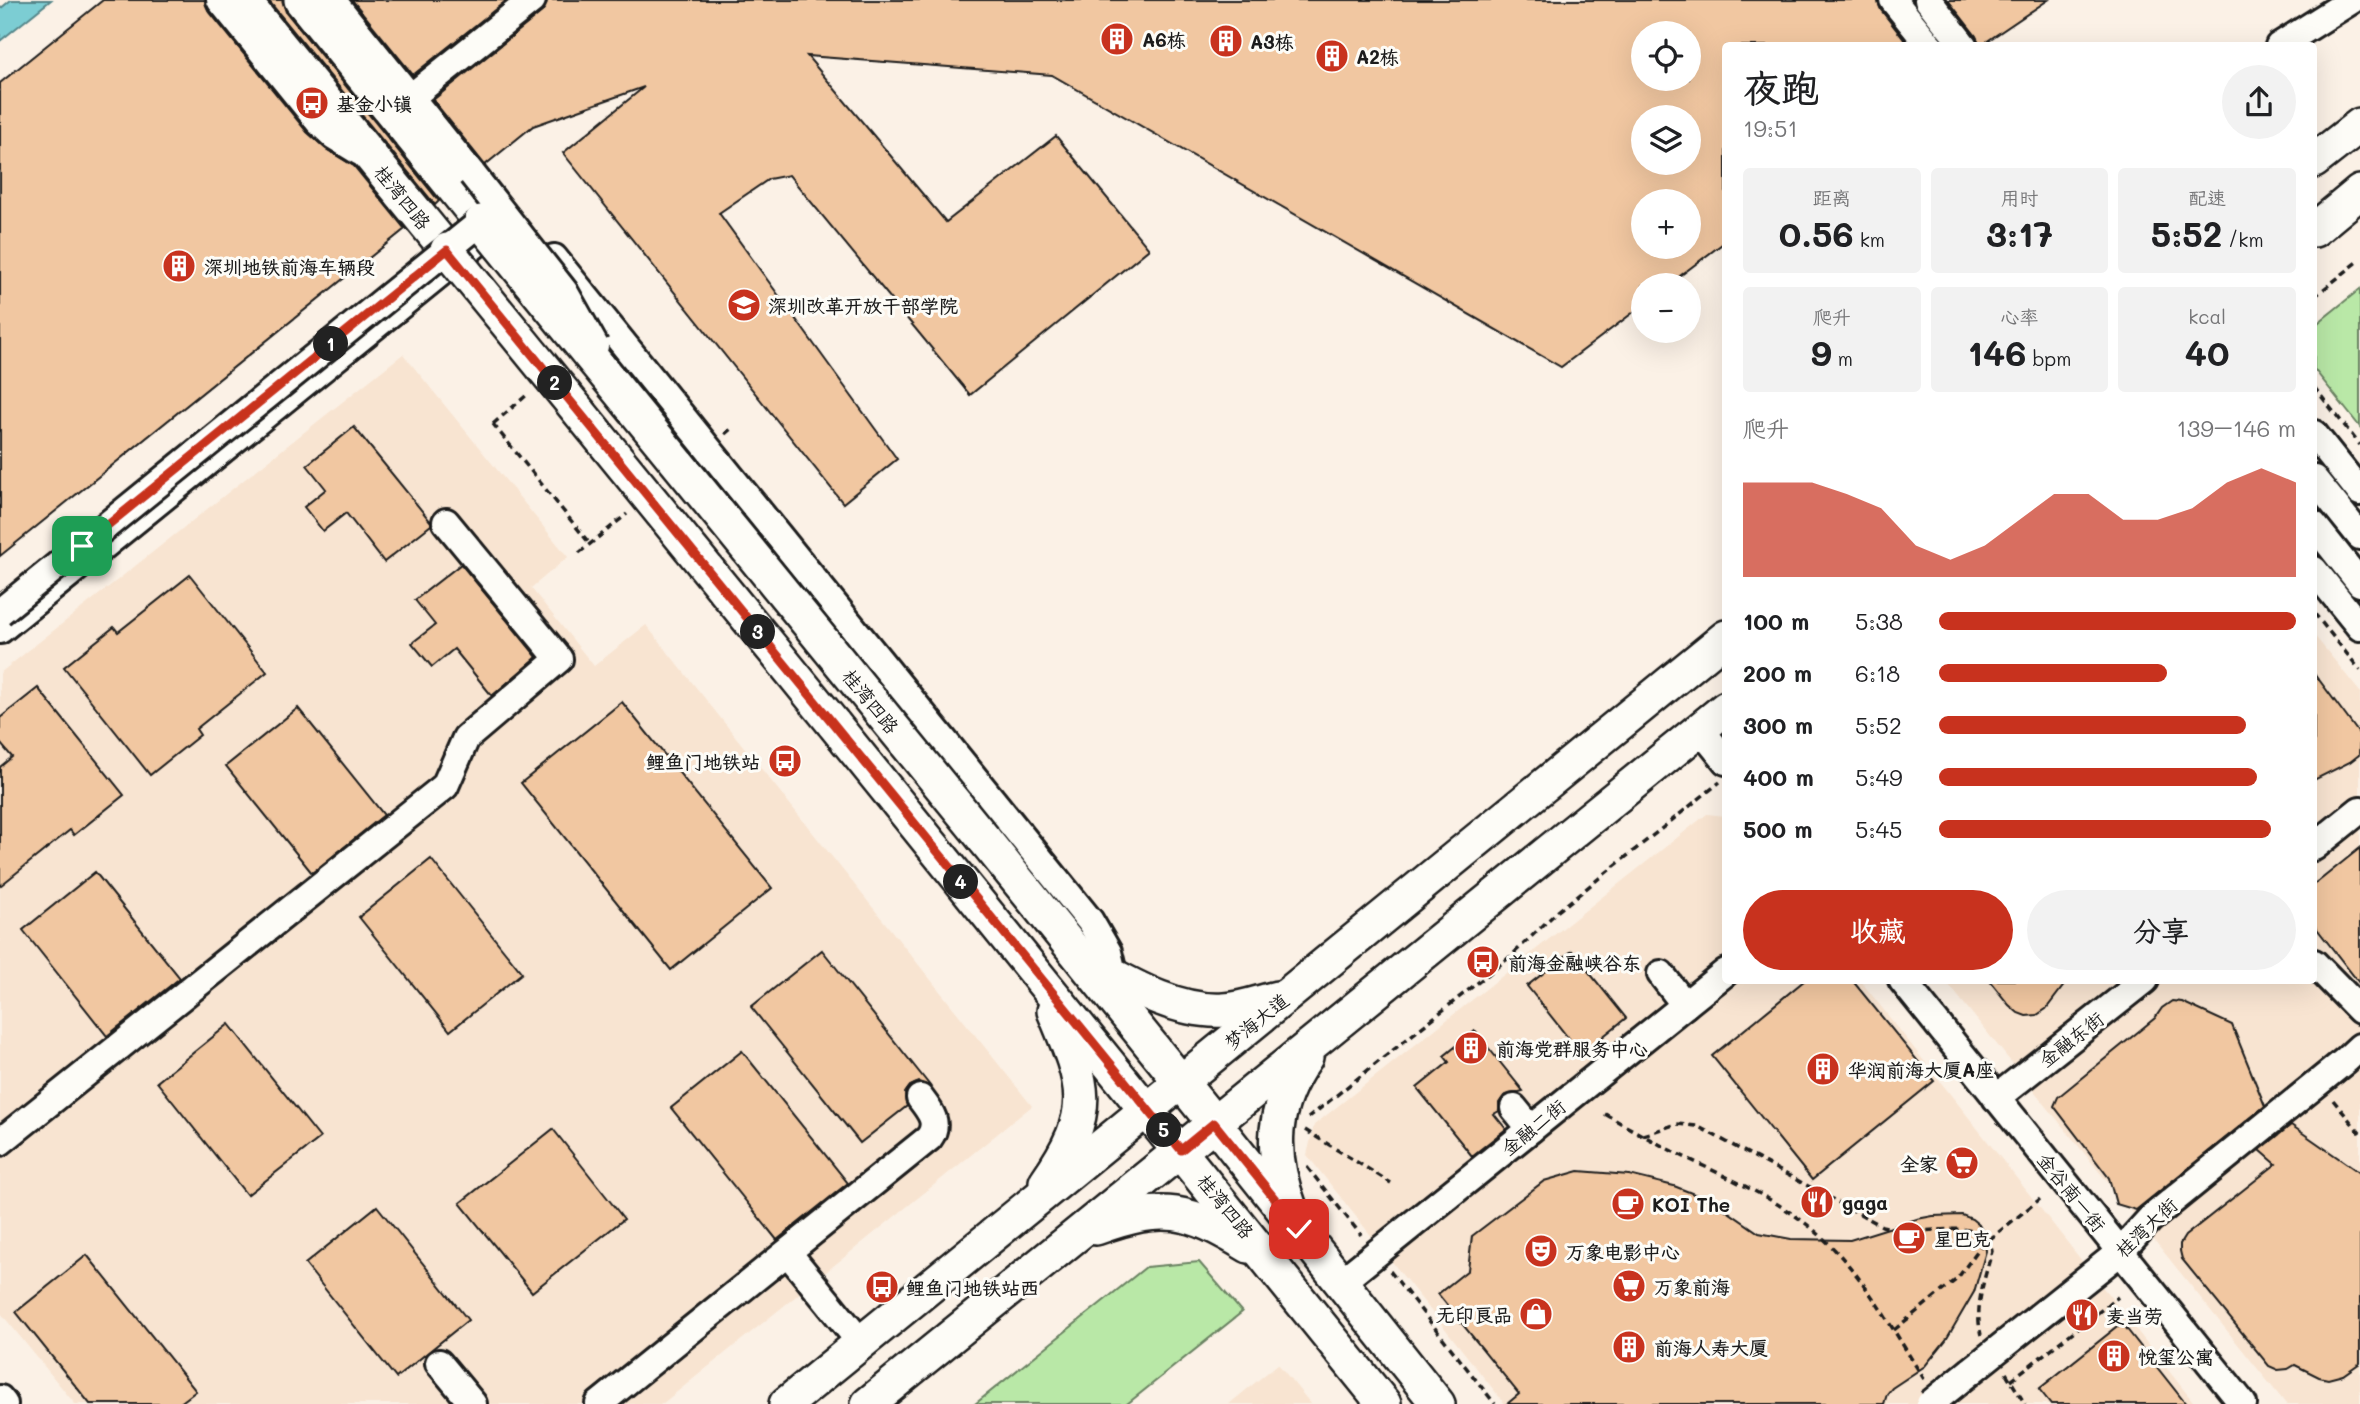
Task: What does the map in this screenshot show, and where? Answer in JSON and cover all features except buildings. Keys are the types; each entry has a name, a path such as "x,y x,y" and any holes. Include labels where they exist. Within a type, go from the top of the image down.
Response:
{"main road":[{"name":"桂湾四路","path":"243,0 1181,1150 1384,1404"},
{"name":"桂湾四路","path":"301,0 464,182 626,399 1079,957 1117,991 1181,1082 1438,1404"},
{"path":"2317,159 2360,125"},
{"path":"2317,228 2360,192"},
{"name":"梦海大道","path":"786,1404 1722,640"},
{"path":"868,1404 1722,711"},
{"path":"1027,1208 1076,1133 1082,1106 1080,1081 1073,1056 1041,980"},
{"path":"1117,991 1205,1010 1242,1007 1288,995"},
{"path":"1299,1229 1282,1186 1276,1161 1277,1124 1279,1109 1289,1086 1321,1036"},
{"path":"1074,1236 1130,1216 1149,1212 1174,1212 1203,1220 1265,1256"}],"street":[{"path":"220,0 326,130 375,162"},
{"path":"332,0 411,97 464,182"},
{"path":"411,97 532,0"},
{"path":"1893,0 1927,42"},
{"path":"1928,0 1961,42"},
{"path":"2285,42 2352,0"},
{"path":"0,630 516,211 1090,920 1108,952 1117,991"},
{"path":"0,612 490,215"},
{"path":"2317,437 2356,478"},
{"path":"2317,483 2360,536"},
{"path":"0,1142 444,786 466,738 559,659 446,522"},
{"path":"2317,529 2360,583"},
{"path":"2317,574 2360,627"},
{"path":"1700,729 1722,756"},
{"path":"2317,845 2360,810"},
{"path":"2317,966 2360,1010"},
{"path":"1661,974 1685,1004"},
{"name":"金融二街","path":"1340,1282 1722,975"},
{"name":"金谷南一街","path":"1905,984 2243,1404"},
{"name":"金融东街","path":"1996,1098 2140,984"},
{"name":"桂湾大街","path":"1928,1394 1971,1371 2120,1252 2150,1219 2360,1047"},
{"path":"599,1404 929,1138 935,1127 934,1121 920,1098"},
{"path":"1514,1108 1531,1129"},
{"path":"788,1253 860,1343"},
{"path":"439,1363 472,1404"},
{"path":"0,1399 4,1404"}],"path":[{"path":"2317,296 2360,260"},
{"path":"520,385 529,396 493,424 590,544"},
{"path":"2317,391 2360,445"},
{"path":"2317,617 2360,670"},
{"path":"1391,1183 1300,1126 1511,956 1558,911 1712,788"},
{"path":"2319,1083 2360,1133"},
{"path":"1605,1114 1724,1174 1782,1206 1808,1225 1854,1272 1894,1331 1928,1394"},
{"path":"1643,1135 1677,1124 1697,1126 1882,1226 1913,1231 1970,1230 1989,1240 1992,1251 1978,1320 1982,1339 2025,1404"},
{"path":"1306,1166 1496,1404"},
{"path":"1894,1331 1957,1279 1980,1247 2040,1199"},
{"path":"2011,1380 2118,1297"}],"shaded area":[{"path":"403,354 568,557 531,588 594,666 646,625 1032,1106 662,1404 75,1404 0,1312 0,673"},
{"path":"2317,639 2360,692 2360,1404 2286,1404 1948,984 2317,984"},
{"path":"1707,814 1722,816 1722,984 1863,984 2195,1404 1505,1404 1307,1155 1314,1125"},
{"path":"1278,1364 1311,1404 1229,1404"}],"green space":[{"path":"2360,289 2360,427 2317,373 2317,324"},
{"path":"1199,1262 1242,1312 1127,1404 975,1404 1146,1267"}],"water":[{"path":"11,0 51,0 0,41 0,9"}],"place":[{"name":"A6栋","path":"1117,39"},
{"name":"A3栋","path":"1226,41"},
{"name":"A2栋","path":"1332,56"},
{"name":"基金小镇","path":"312,103"},
{"name":"深圳地铁前海车辆段","path":"179,266"},
{"name":"深圳改革开放干部学院","path":"744,305"},
{"name":"鲤鱼门地铁站","path":"785,761"},
{"name":"前海金融峡谷东","path":"1483,962"},
{"name":"前海党群服务中心","path":"1471,1048"},
{"name":"华润前海大厦A座","path":"1823,1069"},
{"name":"全家","path":"1962,1163"},
{"name":"gaga","path":"1817,1202"},
{"name":"KOI The","path":"1628,1204"},
{"name":"星巴克","path":"1909,1238"},
{"name":"万象电影中心","path":"1541,1251"},
{"name":"万象前海","path":"1629,1286"},
{"name":"鲤鱼门地铁站西","path":"882,1287"},
{"name":"无印良品","path":"1536,1314"},
{"name":"麦当劳","path":"2082,1315"},
{"name":"前海人寿大厦","path":"1629,1347"},
{"name":"悦玺公寓","path":"2114,1356"}],"route":[{"path":"82,546 447,250 1181,1150 1214,1123 1299,1229"}]}
